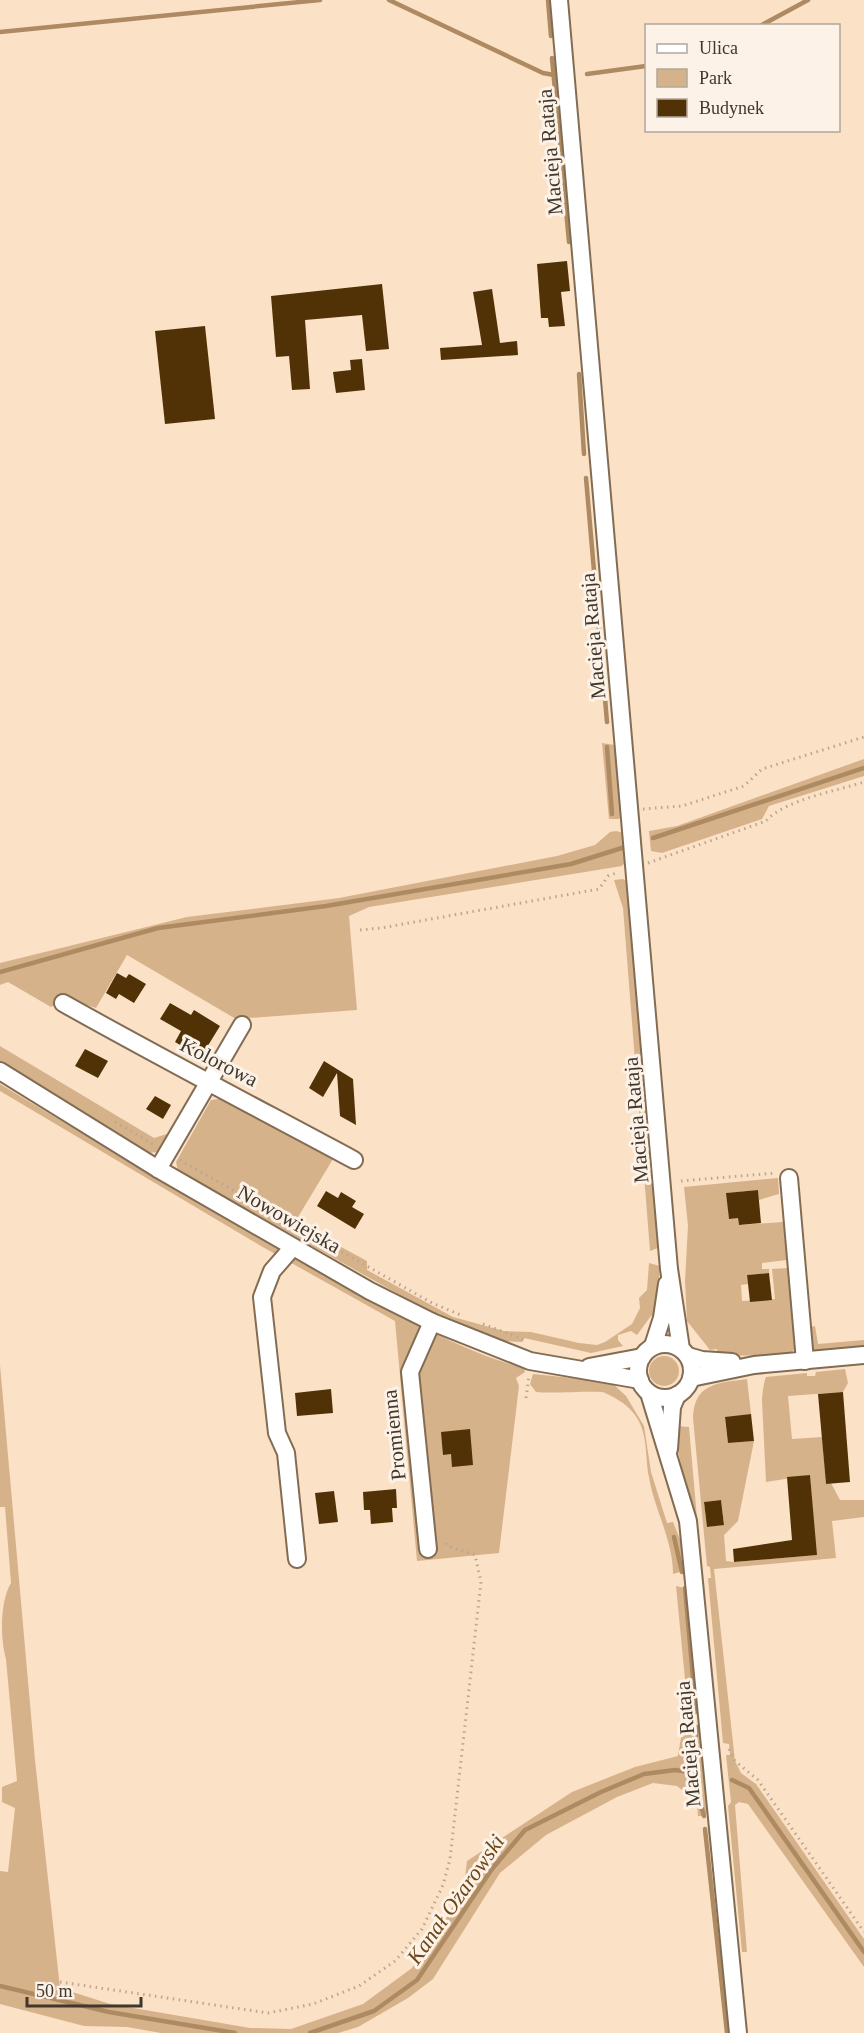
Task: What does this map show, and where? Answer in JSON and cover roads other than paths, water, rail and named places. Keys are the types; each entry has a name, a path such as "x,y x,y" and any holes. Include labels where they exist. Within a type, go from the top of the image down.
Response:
{"street":[{"name":"Macieja Rataja","path":"559,0 636,867 669,1269 684,1352"},
{"name":"Kolorowa","path":"63,1003 354,1160"},
{"path":"158,1170 242,1025"},
{"name":"Nowowiejska","path":"0,1071 158,1170 293,1247 432,1322 530,1361 644,1386"},
{"path":"789,1178 805,1361"},
{"path":"293,1247 272,1271 262,1297 277,1433 286,1453 297,1559"},
{"name":"Macieja Rataja","path":"647,1351 662,1318 669,1269"},
{"name":"Promienna","path":"432,1322 410,1372 434,1543"},
{"path":"684,1352 692,1366 691,1378 683,1391 666,1398 644,1386 638,1368 647,1351 670,1344 702,1360 754,1365"},
{"name":"Nowowiejska","path":"573,1370 647,1351"},
{"path":"691,1378 754,1365 864,1355"},
{"name":"Macieja Rataja","path":"644,1386 668,1453 688,1521 738,2033"},
{"name":"Macieja Rataja","path":"668,1453 670,1418 677,1395"}],"waterway":[{"path":"0,32 320,0"},
{"path":"389,0 543,73 554,75"},
{"path":"548,0 551,36"},
{"path":"764,24 808,0"},
{"path":"552,58 569,242"},
{"path":"587,74 645,66"},
{"path":"579,374 584,454"},
{"path":"586,478 607,722"},
{"path":"607,747 612,814"},
{"path":"653,838 864,768"},
{"path":"0,972 158,928 326,906 571,864 625,847"},
{"path":"674,1537 682,1572"},
{"path":"685,1588 696,1712"},
{"path":"693,1748 698,1727"},
{"name":"Kanał Ożarowski","path":"310,2033 374,2011 417,1980 492,1869 525,1830 601,1792 644,1774 675,1770 696,1773"},
{"name":"Kanał Ożarowski","path":"732,1780 749,1788 864,1952"},
{"path":"699,1798 704,1816"},
{"path":"705,1829 727,2033"},
{"name":"Kanał Ożarowski","path":"0,1986 109,2012 235,2033"}]}
